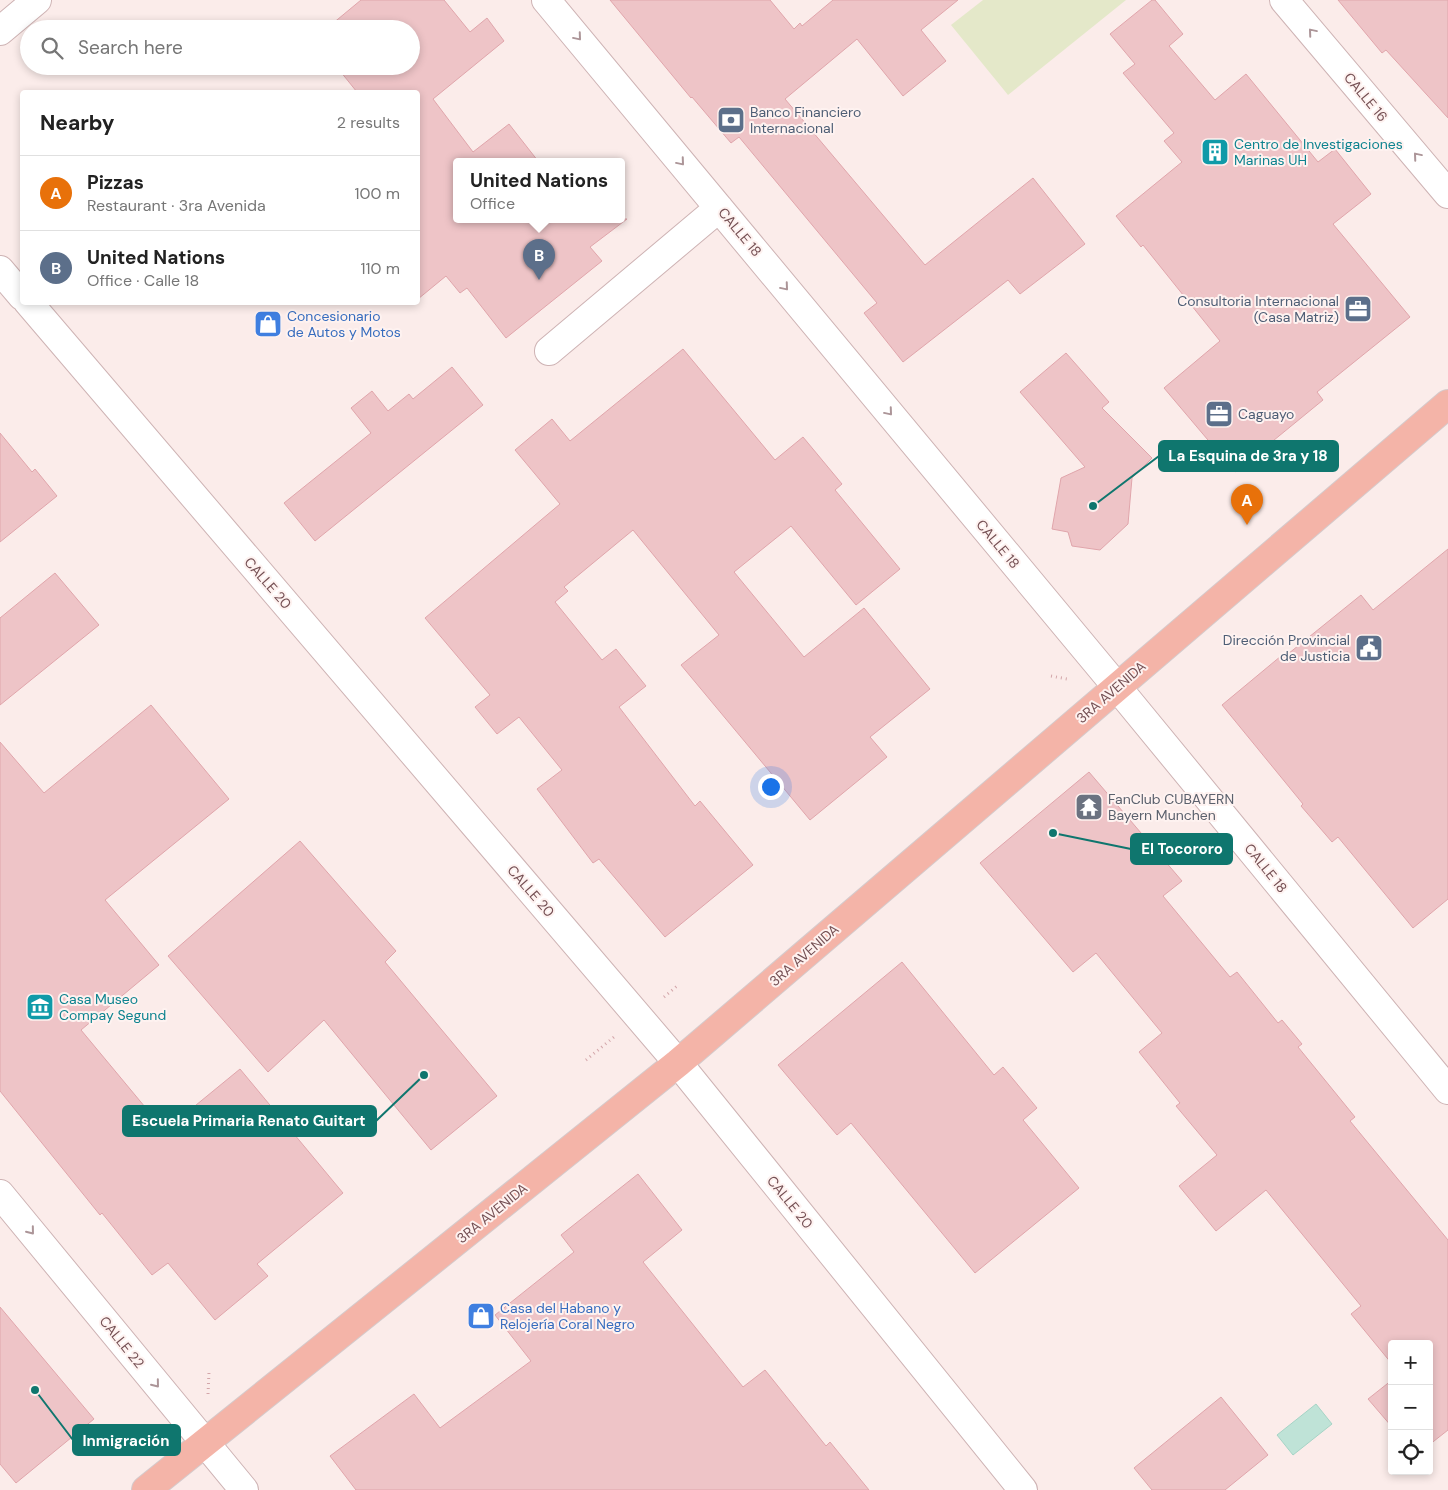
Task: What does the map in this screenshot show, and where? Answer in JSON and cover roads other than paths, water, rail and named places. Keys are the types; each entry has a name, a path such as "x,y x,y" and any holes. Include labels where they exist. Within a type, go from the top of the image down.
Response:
{"main road":[{"name":"3RA AVENIDA","path":"146,1490 678,1063 1448,404"}],"street":[{"path":"0,31 37,0"},
{"name":"CALLE 18","path":"546,0 1117,687 1448,1090"},
{"name":"CALLE 16","path":"1284,0 1448,194"},
{"path":"549,351 719,208"},
{"path":"0,270 20,294"},
{"name":"CALLE 20","path":"31,305 678,1063 1023,1490"},
{"name":"CALLE 22","path":"0,1194 244,1490"}],"place":[{"name":"Banco Financiero Internacional","path":"731,120"},
{"name":"Centro de Investigaciones Marinas UH","path":"1215,152"},
{"name":"United Nations","path":"539,280"},
{"name":"Consultoria Internacional (Casa Matriz)","path":"1358,309"},
{"name":"Concesionario de Autos y Motos","path":"268,324"},
{"name":"Caguayo","path":"1219,414"},
{"name":"La Esquina de 3ra y 18","path":"1093,506"},
{"name":"Pizzas","path":"1247,525"},
{"name":"Dirección Provincial de Justicia","path":"1369,648"},
{"name":"FanClub CUBAYERN Bayern Munchen","path":"1089,807"},
{"name":"El Tocororo","path":"1053,833"},
{"name":"Casa Museo Compay Segund","path":"40,1007"},
{"name":"Escuela Primaria Renato Guitart","path":"424,1075"},
{"name":"Casa del Habano y Relojería Coral Negro","path":"481,1316"},
{"name":"Inmigración","path":"35,1390"}]}
